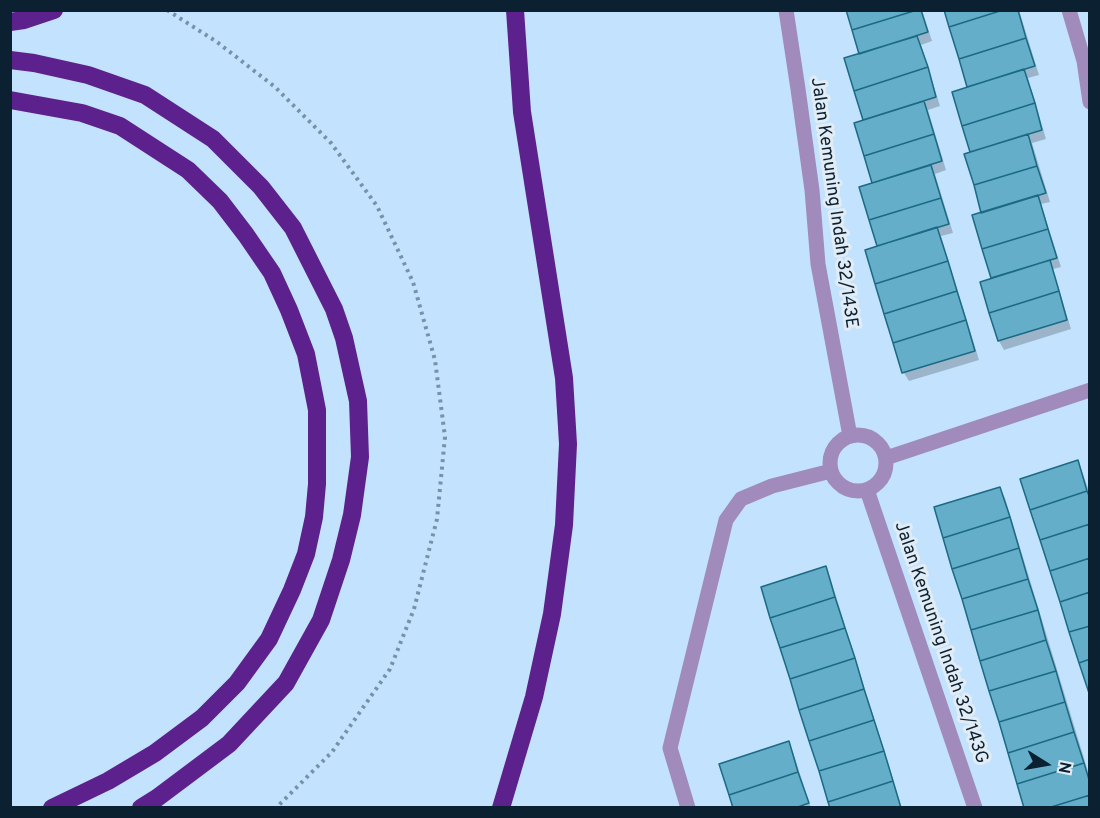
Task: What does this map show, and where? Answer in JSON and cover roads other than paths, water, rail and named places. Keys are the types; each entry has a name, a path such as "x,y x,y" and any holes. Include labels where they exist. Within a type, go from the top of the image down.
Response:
{"highway":[{"path":"10,22 54,10"},
{"path":"501,807 534,697 552,614 564,525 568,444 564,378 522,112 515,10"},
{"path":"10,60 88,75 145,95 213,139 261,187 293,228 334,309 345,338 358,401 360,457 352,515 341,560 321,620 286,683 229,744 157,798 141,807"},
{"path":"10,100 82,113 120,126 188,170 220,201 272,273 306,354 317,410 317,484 314,517 306,554 269,639 237,683 202,718 155,753 108,781 52,807"}],"street":[{"name":"Jalan Kemuning Indah 32/143E","path":"786,10 812,190 818,264 849,436"},
{"path":"1069,10 1084,60 1089,102"},
{"path":"886,458 1089,390"},
{"path":"849,436 868,436 883,449 886,458 884,474 874,486 867,490 858,492 849,490 834,480 829,462 831,454 836,446 849,436"},
{"path":"688,807 670,748 726,520 741,499 772,486 831,471"},
{"name":"Jalan Kemuning Indah 32/143G","path":"867,490 975,807"}]}
